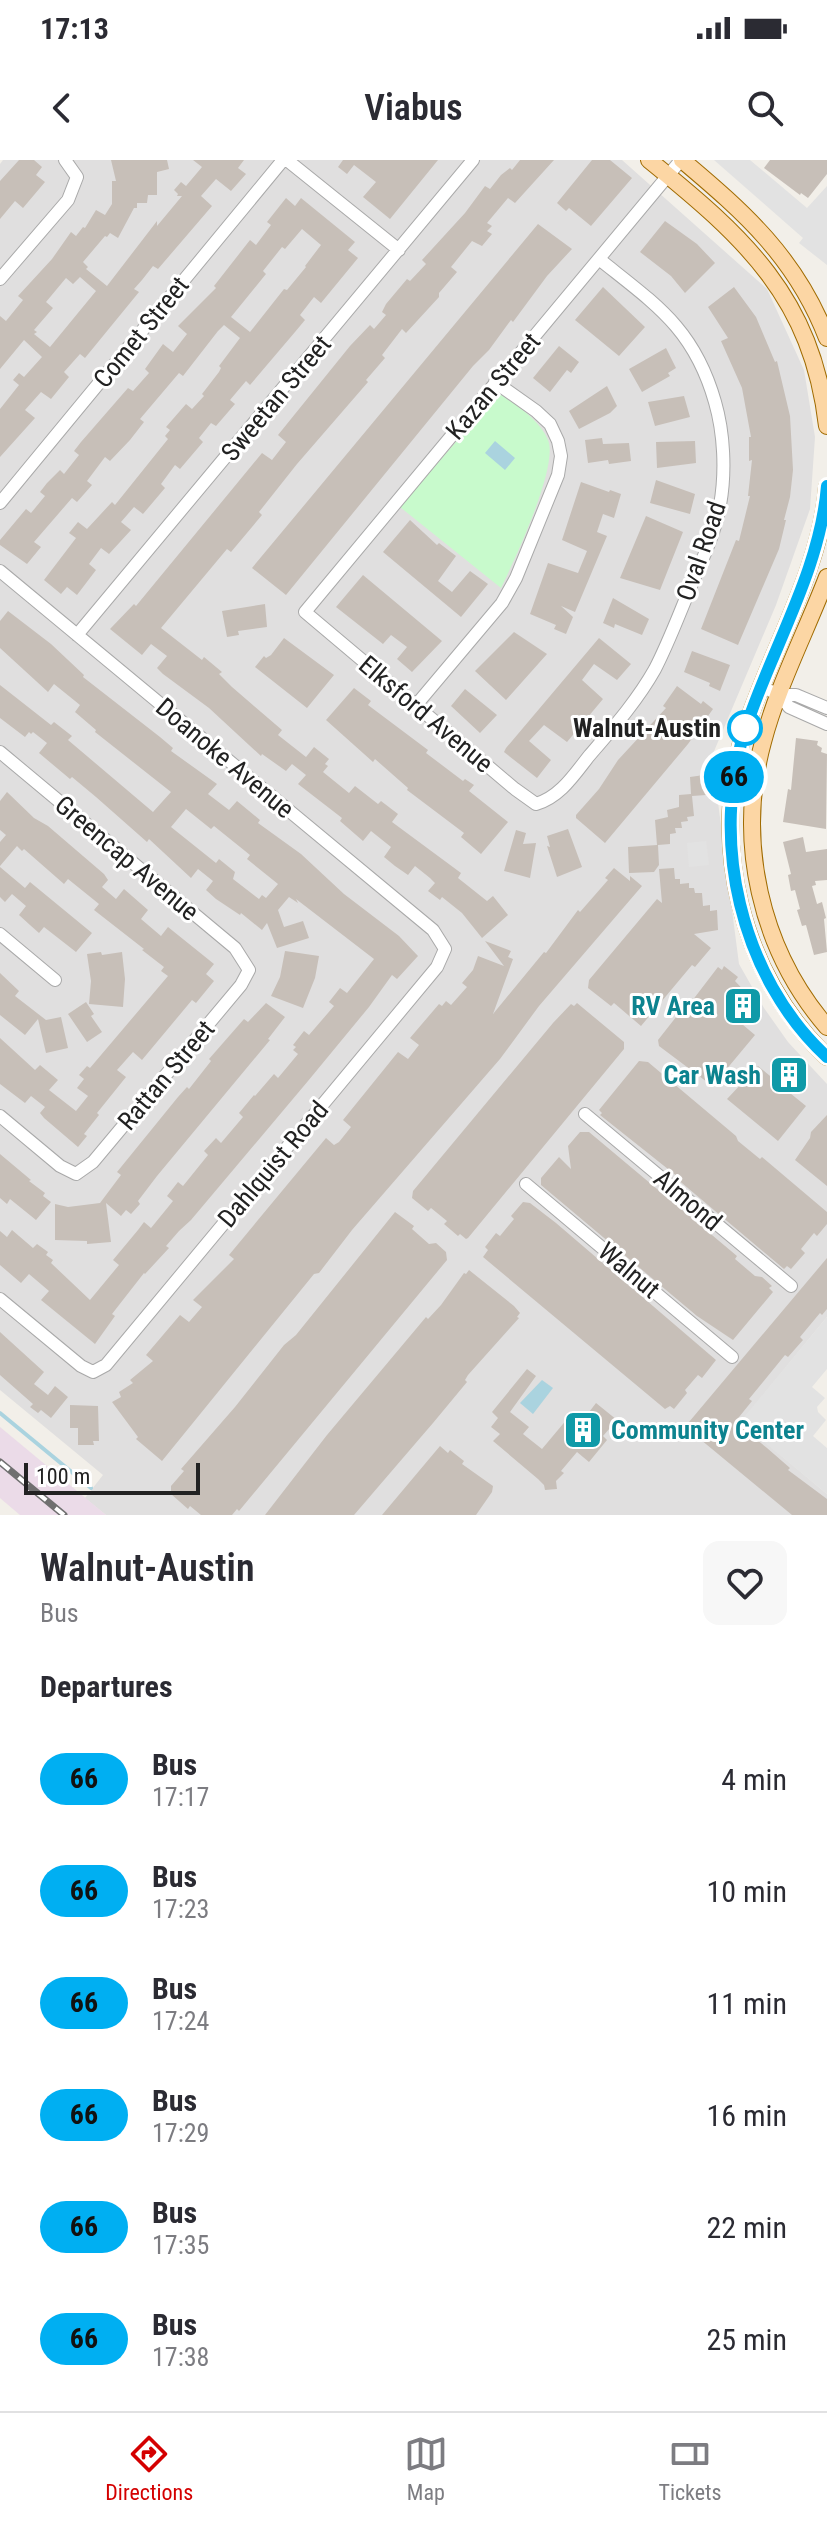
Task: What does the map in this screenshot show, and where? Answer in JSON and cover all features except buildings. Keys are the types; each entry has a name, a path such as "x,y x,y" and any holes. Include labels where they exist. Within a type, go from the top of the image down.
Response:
{"main road":[{"path":"649,160 741,239 779,287 810,350 821,388 827,426"},
{"path":"681,160 741,210 774,245 795,272 827,338"},
{"path":"827,487 811,559 744,733 730,818 734,872 745,922 763,969 792,1016 827,1057"},
{"path":"827,577 763,742 755,777 751,830 764,911 776,946 801,993 827,1027"}],"street":[{"path":"0,279 68,200 77,177 65,160"},
{"path":"285,160 399,250"},
{"name":"Comet Street","path":"0,503 285,160"},
{"name":"Sweetan Street","path":"77,635 473,160"},
{"name":"Kazan Street","path":"305,612 681,160"},
{"name":"Oval Road","path":"551,800 628,709 655,669 703,557 720,505 723,449 716,404 705,372 689,341 672,319 599,259"},
{"path":"417,704 502,603 516,578 558,475 561,456 550,424 495,382"},
{"name":"Doanoke Avenue","path":"0,571 433,930 445,949"},
{"name":"Elksford Avenue","path":"305,612 515,789 536,804 551,800"},
{"path":"761,687 780,695 796,695 827,708"},
{"path":"780,695 789,707 827,724"},
{"name":"Greencap Avenue","path":"0,752 235,948 249,970"},
{"path":"0,934 55,980"},
{"name":"Dahlquist Road","path":"0,1299 81,1366 93,1372 106,1365 437,967 445,949"},
{"name":"Rattan Street","path":"0,1116 60,1166 76,1174 93,1162 241,985 249,970"},
{"name":"Almond","path":"585,1114 791,1286"},
{"name":"Walnut","path":"526,1184 732,1357"}],"shaded area":[{"path":"3,160 622,160 767,289 804,370 815,437 810,509 776,605 712,756 739,964 788,1042 827,1084 827,1317 741,1422 827,1494 827,1515 106,1515 85,1498 103,1475 0,1390 0,164"},
{"path":"714,160 750,160 807,208 827,186 827,265 799,243 803,238"},
{"path":"706,841 709,865 689,867 687,843"},
{"path":"827,1317 827,1369 812,1387 825,1398 817,1407 826,1420 813,1436 827,1448 827,1494 740,1422"},
{"path":"0,1427 106,1515 20,1515 0,1498"}],"green space":[{"path":"498,393 539,426 548,440 550,453 534,514 501,588 400,507"}],"water":[{"path":"495,441 515,458 505,470 485,453"},
{"path":"542,1380 553,1388 533,1414 520,1403"}],"waterway":[{"path":"0,1413 91,1488"}],"railway":[{"path":"0,1462 64,1515"}],"bus line":[{"name":"66","path":"827,486 815,546 802,585 744,733 737,759 730,818 734,872 753,945 763,969 792,1016 827,1057"}],"place":[{"name":"Walnut-Austin","path":"745,728"},
{"name":"RV Area","path":"743,1006"},
{"name":"Car Wash","path":"789,1075"},
{"name":"Community Center","path":"583,1430"}]}
